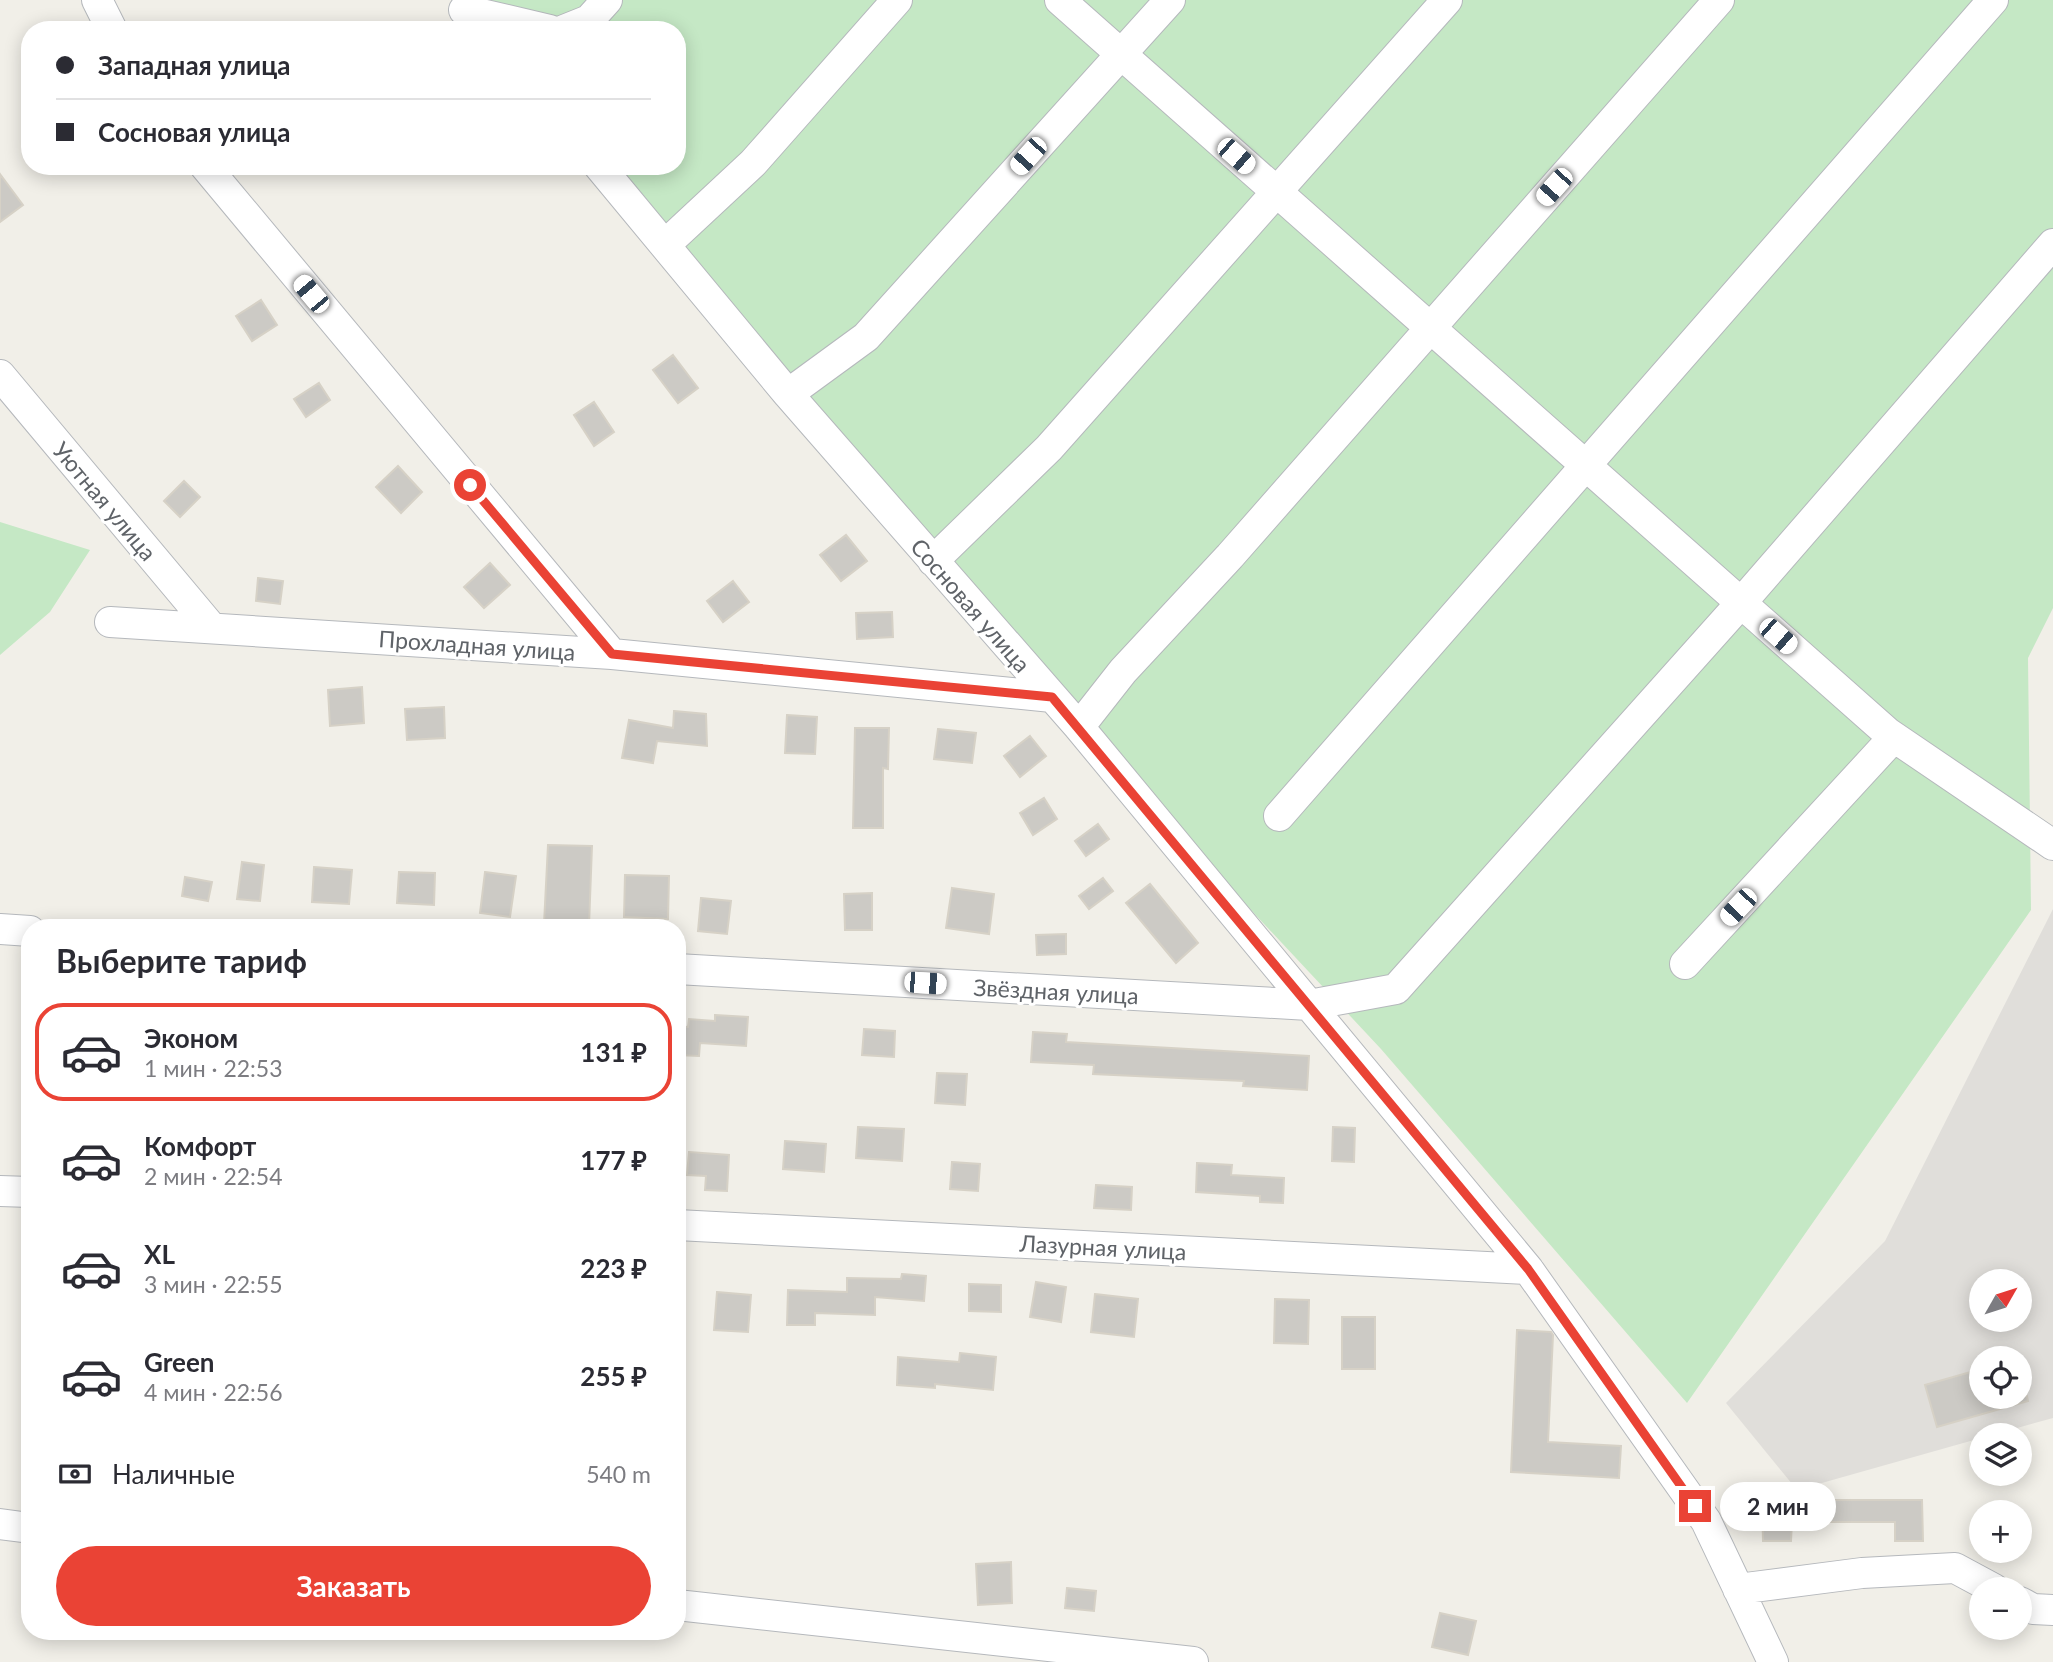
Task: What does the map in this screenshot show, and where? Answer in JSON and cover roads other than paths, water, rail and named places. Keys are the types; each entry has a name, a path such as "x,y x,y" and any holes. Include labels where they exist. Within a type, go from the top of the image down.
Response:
{"street":[{"path":"97,0 108,21"},
{"path":"586,21 607,0"},
{"path":"666,244 753,163 897,0"},
{"path":"1060,0 1894,737 2053,845"},
{"path":"788,394 866,337 1170,0"},
{"path":"933,561 1049,448 1447,0"},
{"path":"1079,727 1123,671 1230,556 1719,0"},
{"path":"1279,816 1993,0"},
{"path":"467,13 506,21"},
{"path":"213,175 612,654"},
{"name":"Сосновая улица","path":"607,175 788,394 1079,727 1528,1269 1706,1521 1773,1662"},
{"name":"Звёздная улица","path":"686,970 1309,1005 1396,989 1741,603 2053,244"},
{"name":"Уютная улица","path":"0,375 211,627"},
{"name":"Прохладная улица","path":"110,621 612,654 1052,697"},
{"path":"1685,964 1894,737"},
{"path":"0,929 21,930"},
{"path":"0,1191 21,1192"},
{"name":"Лазурная улица","path":"686,1225 1528,1269"},
{"path":"0,1524 21,1527"},
{"path":"1738,1589 1862,1573 1955,1568 1972,1577"},
{"path":"686,1606 1194,1662"},
{"path":"2032,1608 2053,1610"}]}
